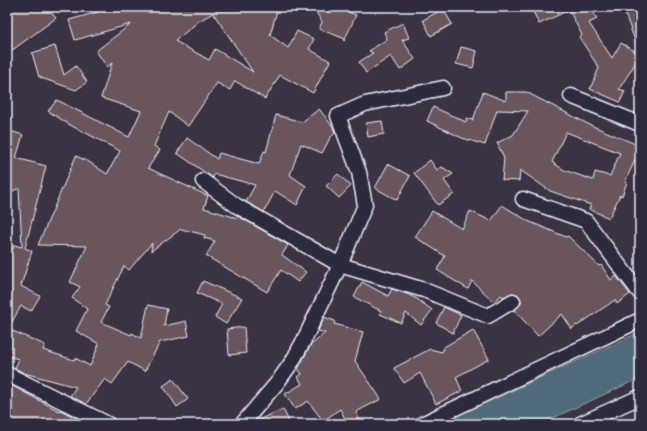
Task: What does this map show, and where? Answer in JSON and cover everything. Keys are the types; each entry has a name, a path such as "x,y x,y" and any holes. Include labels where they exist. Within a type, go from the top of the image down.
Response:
{"street":[{"path":"242,424 277,383 292,362 340,265 365,205 359,172 338,116 365,104 444,88"},
{"path":"571,96 640,124"},
{"path":"203,181 237,206 340,265 424,290 488,316 513,301"},
{"path":"523,199 586,221 640,293"},
{"path":"422,424 640,320"},
{"path":"7,374 108,424"},
{"path":"580,424 640,397"}],"water":[{"path":"640,332 640,378 540,424 439,424"}],"building":[{"path":"7,7 47,7 56,18 7,54"},
{"path":"97,7 278,7 270,35 288,48 297,31 314,39 309,49 330,61 313,93 280,75 265,99 235,81 230,90 217,83 188,126 169,112 154,146 160,150 148,168 208,196 204,208 237,218 238,216 288,245 282,255 306,272 298,282 281,270 267,292 206,256 215,241 204,238 205,235 181,229 151,251 152,243 129,270 124,266 105,305 109,307 101,322 131,335 132,333 141,338 148,305 167,309 164,326 186,321 189,336 160,342 145,371 128,362 112,384 105,379 86,404 70,396 76,387 24,373 15,368 19,359 7,356 7,247 13,249 14,245 22,247 19,188 7,194 7,130 23,135 16,158 46,166 25,248 32,251 21,286 40,296 31,311 21,306 8,329 45,345 43,350 74,360 75,358 90,366 99,344 76,331 87,309 72,298 80,287 70,282 87,246 38,245 76,156 89,162 107,174 120,151 86,133 87,132 85,133 70,125 48,111 57,100 129,137 141,111 101,98 112,63 107,67 96,51 131,24 75,40 69,20 98,12","holes":["213,13 253,72 215,49 209,60 175,41 199,21"]},
{"path":"313,7 337,7 356,15 344,41 343,38 319,29 322,22"},
{"path":"531,7 591,7 597,19 589,23 612,58 621,43 640,54 619,89 625,91 620,102 590,89 599,68 579,37 582,35 569,10 539,24"},
{"path":"640,8 640,51 639,51 625,14"},
{"path":"443,9 452,24 431,36 423,20"},
{"path":"403,23 409,38 402,40 415,59 400,70 391,56 366,73 359,62 373,53 369,51 387,39 384,32"},
{"path":"55,46 64,75 76,66 87,82 76,90 41,78 41,76 39,77 32,53"},
{"path":"461,47 477,51 473,68 456,64"},
{"path":"483,92 506,101 506,92 526,92 588,124 640,146 640,149 625,182 627,182 622,196 620,195 609,218 589,209 591,205 550,191 520,170 519,181 502,180 504,158 497,143 513,135 528,111 497,110 485,145 462,138 427,121 433,107 466,122 467,118 473,120","holes":["566,132 620,153 610,176 595,172 593,180 564,170 552,162"]},
{"path":"319,109 333,127 335,133 330,138 322,153 301,144 290,175 306,186 297,205 275,191 264,212 246,202 255,185 214,174 213,178 177,153 187,138 217,159 219,153 259,164 264,151 266,152 276,115 302,122"},
{"path":"382,121 384,134 368,137 366,123"},
{"path":"430,160 437,170 442,167 453,174 444,180 454,194 438,205 414,173"},
{"path":"388,164 410,176 397,200 375,188"},
{"path":"338,174 351,186 339,198 326,186"},
{"path":"502,205 528,221 566,237 568,236 599,266 601,265 611,280 616,276 630,294 617,304 615,300 572,329 562,314 538,336 514,310 520,305 521,301 517,294 512,293 503,297 501,295 494,302 472,281 468,289 437,270 445,256 415,237 432,211 462,229 470,211 491,221"},
{"path":"203,281 242,298 226,324 215,317 222,304 197,293"},
{"path":"362,282 388,296 392,289 407,294 432,310 421,325 406,313 401,323 380,314 381,311 354,297"},
{"path":"444,307 461,315 453,333 436,323"},
{"path":"324,317 335,321 334,324 363,332 355,361 381,399 356,412 361,424 348,424 340,409 323,421 308,401 295,409 285,394 302,384 298,377 302,374 298,369 310,346 325,333 318,331"},
{"path":"244,327 246,353 229,355 227,329"},
{"path":"473,330 489,359 456,377 462,391 436,404 420,373 404,383 394,368 430,349 442,352 444,347"},
{"path":"173,379 188,399 177,407 163,386"},
{"path":"7,383 59,411 60,410 76,418 75,420 80,424 7,424"},
{"path":"283,409 290,424 253,424 256,421"}]}
